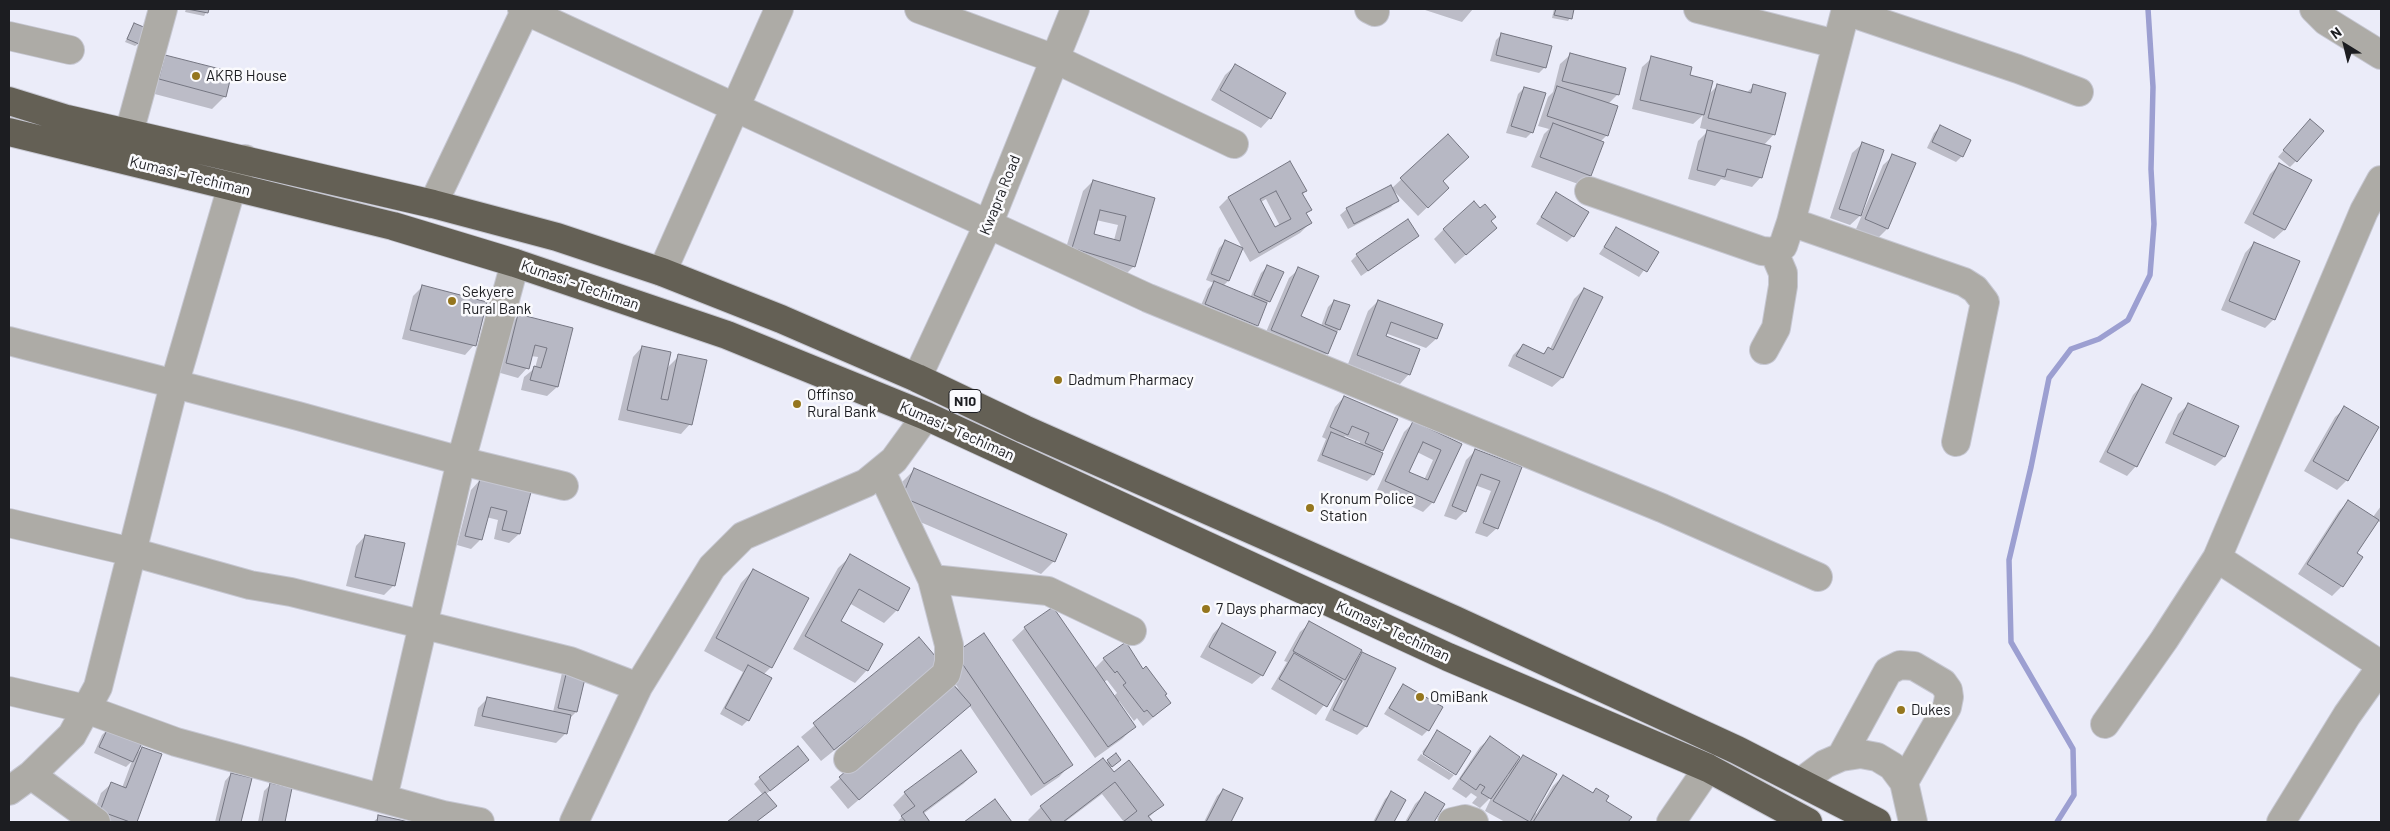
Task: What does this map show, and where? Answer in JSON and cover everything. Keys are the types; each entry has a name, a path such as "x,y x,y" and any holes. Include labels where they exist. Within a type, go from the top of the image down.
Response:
{"highway":[{"name":"N10","path":"9,101 67,119 433,204 557,237 662,272 781,319 918,378 1024,430 1455,620 1737,750 1877,822"},
{"name":"Kumasi - Techiman","path":"9,132 393,226 515,263 727,334 926,416 1448,656 1708,768 1808,822"}],"street":[{"path":"129,133 164,9"},
{"path":"433,204 524,9 1148,298 1654,504 1818,577"},
{"path":"662,272 778,9"},
{"path":"919,9 1055,59 1234,144"},
{"name":"Kwapra Road","path":"918,378 988,225 1075,9"},
{"path":"1698,9 1836,44"},
{"path":"2314,9 2326,21 2381,55"},
{"path":"1589,191 1762,251 1774,252 1783,246 1791,222 1846,10 2079,92"},
{"path":"9,36 70,50"},
{"path":"9,791 31,775 72,735 98,687 174,385 232,186 245,159"},
{"path":"2105,724 2164,640 2217,558 2360,220 2381,180"},
{"path":"1791,222 1964,282 1975,289 1985,302 1956,442"},
{"path":"1764,350 1776,328 1783,286 1783,273 1774,252"},
{"path":"383,798 461,461 515,263"},
{"path":"9,341 298,416 461,461 564,486"},
{"path":"574,822 638,687 712,567 743,536 866,483 894,460 926,416"},
{"path":"848,759 946,674 949,662 949,646 932,579 881,471"},
{"path":"9,523 132,552 250,586 291,592 570,661 638,687"},
{"path":"2217,558 2381,666 2347,715 2281,822"},
{"path":"932,579 1048,591 1132,631"},
{"path":"1841,757 1888,671 1900,665 1914,666 1943,683 1948,690 1949,697 1947,707 1904,782"},
{"path":"9,691 86,709 176,742 480,822"},
{"path":"1801,782 1824,764 1841,757 1860,754 1877,757 1892,766 1904,782 1913,822"},
{"path":"1671,822 1708,768"},
{"path":"31,775 96,822"},
{"path":"1452,822 1465,819 1474,822"}],"building":[{"path":"187,9 209,9 208,13"},
{"path":"1556,9 1574,9 1572,19 1554,15"},
{"path":"134,23 146,28 139,44 127,39"},
{"path":"1501,33 1552,46 1546,68 1496,55"},
{"path":"1570,53 1626,68 1619,95 1562,81"},
{"name":"AKRB House","path":"165,55 232,72 226,97 159,79"},
{"path":"1651,56 1692,67 1690,75 1713,81 1704,115 1640,100"},
{"path":"1235,64 1286,93 1271,119 1220,90"},
{"path":"1717,84 1751,93 1753,84 1786,93 1775,135 1708,118"},
{"path":"1557,86 1618,106 1608,136 1547,116"},
{"path":"1524,87 1546,93 1533,133 1511,126"},
{"path":"2310,119 2324,131 2297,162 2283,150"},
{"path":"1553,123 1604,142 1591,176 1540,157"},
{"path":"1940,125 1971,140 1963,157 1932,142"},
{"path":"1707,130 1771,146 1762,178 1727,169 1725,177 1697,170"},
{"path":"1448,134 1469,157 1443,181 1449,188 1428,208 1400,178"},
{"path":"1862,142 1884,150 1861,216 1839,209"},
{"path":"1892,154 1916,163 1888,229 1865,219"},
{"path":"1290,161 1307,191 1302,193 1312,210 1306,213 1312,223 1259,253 1228,197","holes":["1276,191 1291,219 1275,227 1260,199"]},
{"path":"2279,163 2312,180 2285,230 2253,214"},
{"path":"1093,180 1155,198 1135,267 1072,248","holes":["1100,210 1126,216 1120,241 1094,234"]},
{"path":"1391,185 1399,201 1354,224 1346,208"},
{"path":"1556,192 1589,212 1574,237 1541,217"},
{"path":"1474,201 1480,208 1485,204 1496,217 1491,221 1497,228 1466,255 1443,229"},
{"path":"1408,219 1419,236 1368,271 1356,254"},
{"path":"1616,227 1659,252 1647,272 1604,247"},
{"path":"1225,240 1243,248 1229,281 1211,274"},
{"path":"2254,242 2300,261 2275,320 2229,301"},
{"path":"1267,265 1284,272 1270,302 1254,295"},
{"path":"1298,267 1319,276 1301,316 1337,332 1328,354 1271,330"},
{"path":"1214,281 1267,303 1258,326 1205,304"},
{"path":"422,285 487,302 476,346 410,330"},
{"path":"1584,288 1603,297 1563,378 1516,356 1523,344 1544,354 1548,347 1553,350"},
{"path":"1334,300 1350,305 1340,330 1325,324"},
{"path":"1378,300 1443,324 1437,339 1391,322 1386,336 1420,349 1410,375 1357,355"},
{"path":"518,314 573,328 558,387 530,380 534,366 541,368 547,348 535,345 529,369 506,363"},
{"path":"642,346 671,352 661,399 668,400 678,354 707,360 692,425 627,410"},
{"path":"2142,384 2172,398 2137,467 2107,452"},
{"path":"1344,396 1398,419 1383,451 1365,443 1369,433 1352,426 1348,435 1330,427"},
{"path":"2188,403 2239,426 2225,457 2173,434"},
{"path":"2344,406 2379,427 2348,481 2313,461"},
{"path":"1413,421 1462,444 1434,503 1385,481","holes":["1423,442 1441,450 1428,480 1409,472"]},
{"path":"1331,432 1383,453 1374,475 1322,455"},
{"path":"1475,449 1522,467 1498,529 1483,523 1500,481 1481,474 1466,512 1452,506"},
{"path":"914,468 1067,534 1055,562 902,497"},
{"path":"480,479 531,492 520,534 502,530 507,511 491,507 482,540 465,536"},
{"path":"2348,500 2379,520 2357,553 2363,557 2343,587 2307,564"},
{"path":"365,535 405,543 395,586 355,577"},
{"path":"850,554 910,588 898,611 859,589 841,621 883,644 868,671 805,636"},
{"path":"753,569 809,598 772,668 716,638"},
{"path":"1053,607 1136,727 1108,747 1024,627"},
{"path":"1309,621 1362,650 1345,680 1293,651"},
{"path":"1222,623 1276,652 1263,676 1209,647"},
{"path":"984,633 1073,765 1044,784 955,653"},
{"path":"919,637 941,663 834,750 813,723"},
{"path":"1126,642 1143,669 1146,666 1167,694 1165,695 1171,703 1153,717 1147,710 1144,712 1123,685 1126,683 1117,671 1115,673 1103,658"},
{"path":"1362,652 1396,668 1367,727 1333,710"},
{"path":"1294,653 1342,681 1327,707 1279,679"},
{"path":"748,665 772,678 749,721 725,708"},
{"path":"568,666 587,670 577,712 558,708"},
{"path":"951,682 971,705 859,800 839,777"},
{"path":"1403,684 1443,707 1429,731 1389,708"},
{"path":"487,697 571,715 567,734 482,716"},
{"path":"108,728 142,743 133,762 99,747"},
{"path":"1437,730 1471,751 1456,775 1423,754"},
{"path":"1490,736 1520,757 1491,799 1481,793 1485,787 1480,784 1476,790 1460,779"},
{"path":"798,746 809,760 770,791 759,777"},
{"path":"142,747 162,754 137,822 130,822 100,811 111,782 126,788"},
{"path":"961,750 977,772 923,812 930,822 906,822 901,816 915,806 904,792"},
{"path":"1116,753 1121,760 1112,767 1107,760"},
{"path":"1523,755 1557,774 1530,822 1493,801"},
{"path":"1103,758 1114,772 1129,760 1164,805 1148,816 1153,822 1123,822 1137,811 1115,782 1063,822 1052,822 1040,806"},
{"path":"231,773 252,778 241,822 219,822"},
{"path":"1563,775 1593,793 1596,788 1609,796 1606,801 1632,817 1628,822 1533,822"},
{"path":"270,783 292,788 285,822 262,822"},
{"path":"1223,789 1243,798 1231,822 1206,822"},
{"path":"1391,791 1406,800 1394,822 1375,822"},
{"path":"765,792 777,806 756,822 727,822"},
{"path":"1425,792 1445,804 1434,822 1407,822"},
{"path":"995,799 1012,822 964,822"},
{"path":"378,815 409,822 377,822"}],"waterway":[{"path":"2057,822 2074,795 2073,749 2011,642 2009,560 2031,467 2049,378 2071,349 2099,339 2128,320 2150,275 2154,224 2151,169 2153,87 2148,9"}],"place":[{"name":"AKRB House","path":"196,76"},
{"name":"Sekyere Rural Bank","path":"452,301"},
{"name":"Dadmum Pharmacy","path":"1058,380"},
{"name":"Offinso Rural Bank","path":"797,404"},
{"name":"Kronum Police Station","path":"1310,508"},
{"name":"7 Days pharmacy","path":"1206,609"},
{"name":"OmiBank","path":"1420,697"},
{"name":"Dukes","path":"1901,710"}]}
